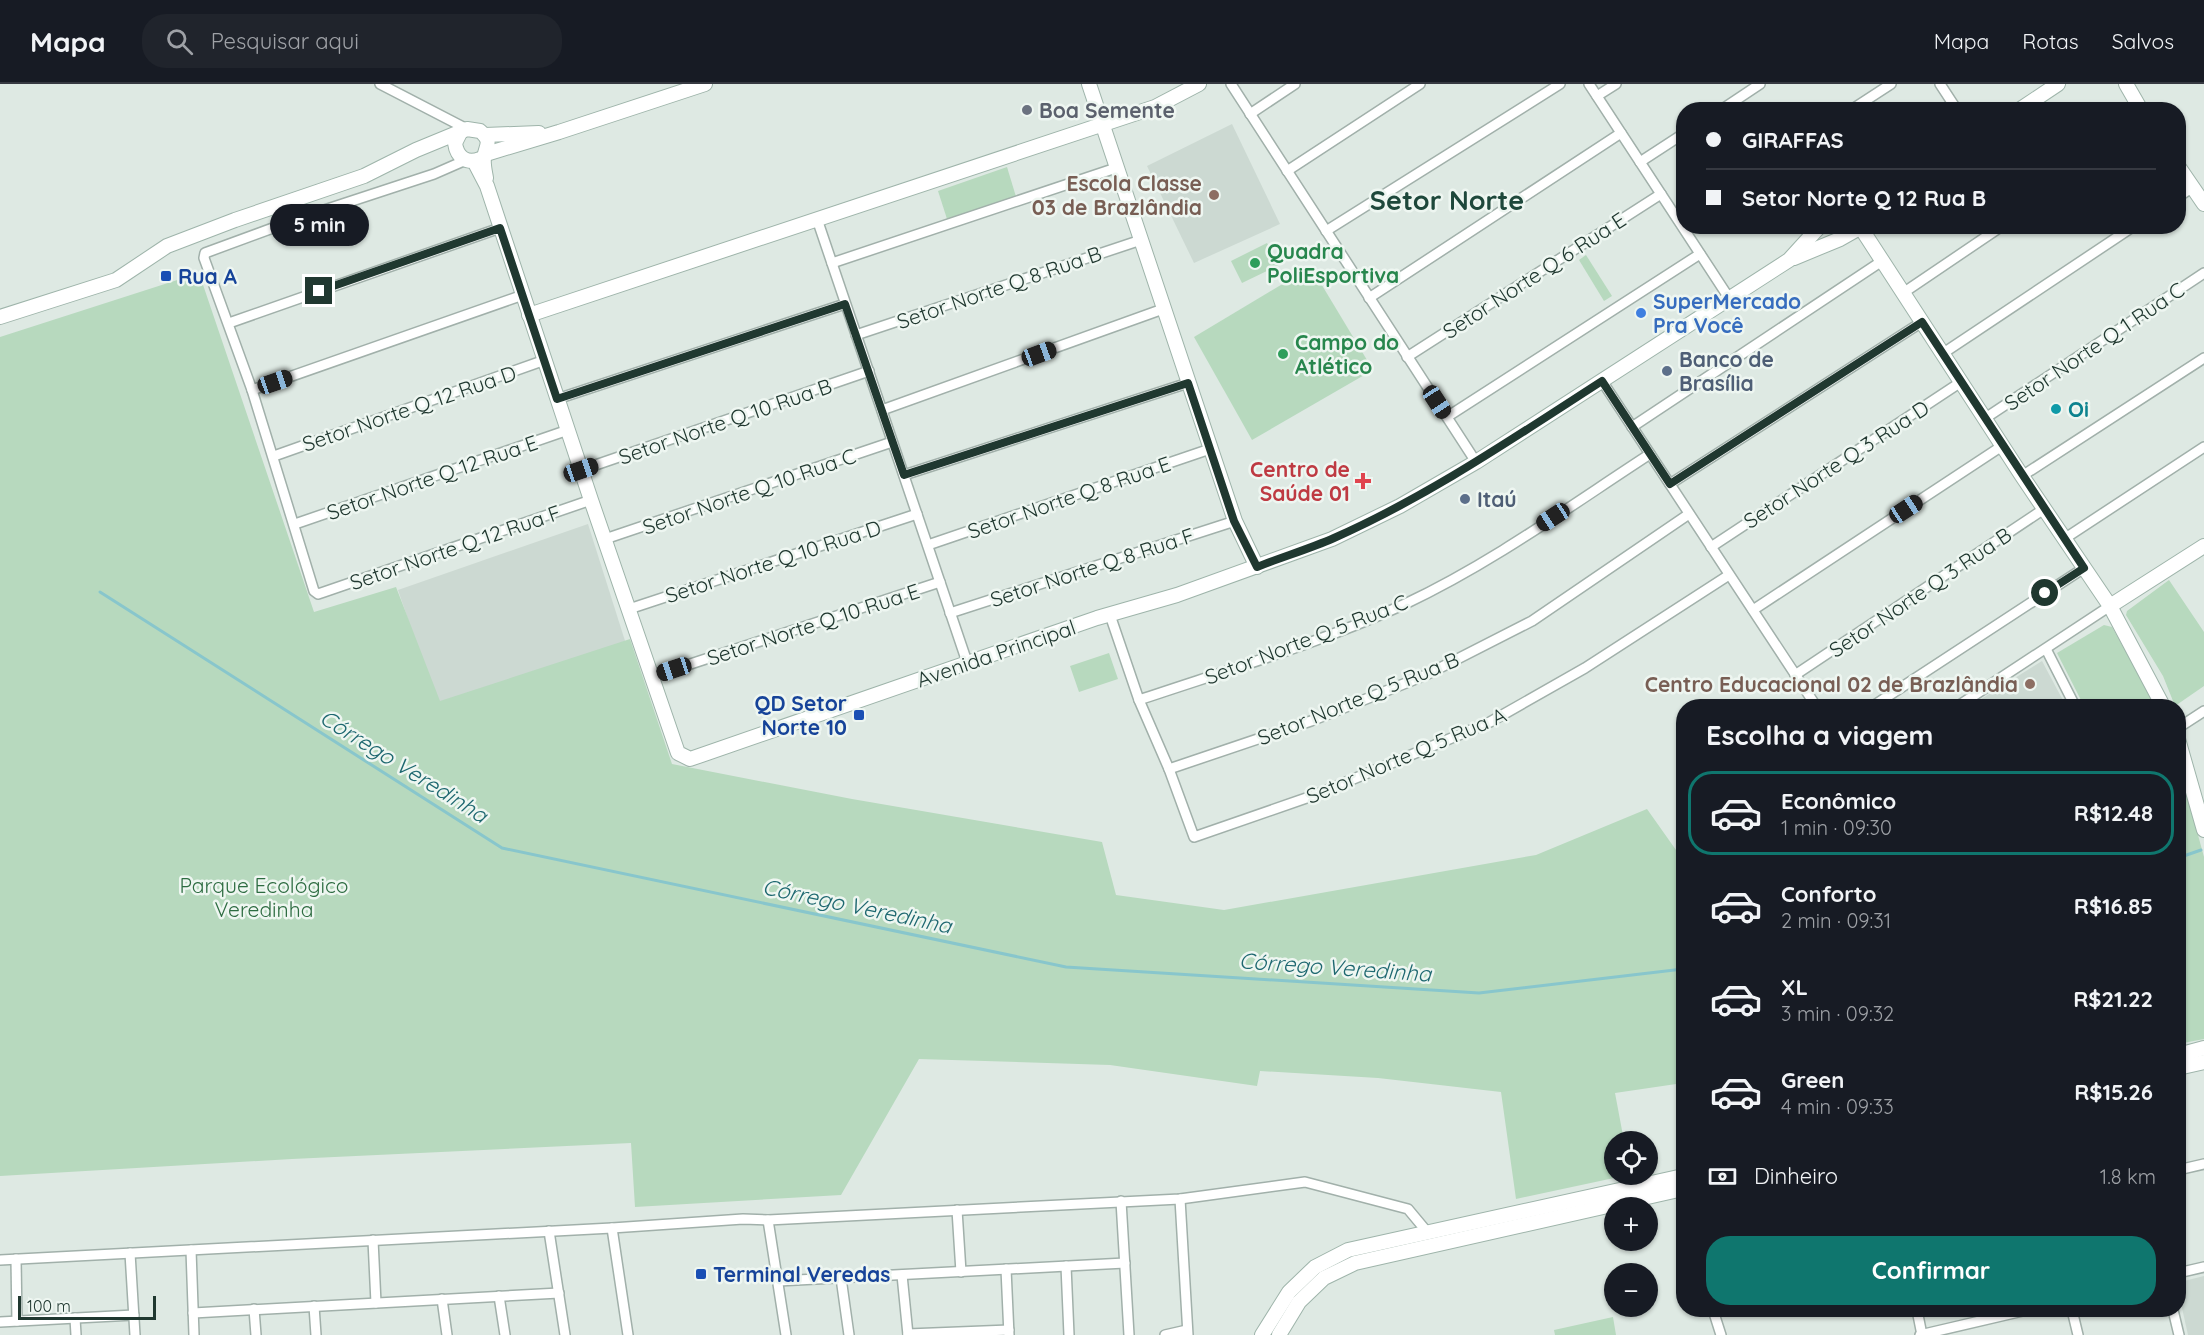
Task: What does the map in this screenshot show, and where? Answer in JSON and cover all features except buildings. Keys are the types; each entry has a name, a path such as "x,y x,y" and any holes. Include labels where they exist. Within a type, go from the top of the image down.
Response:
{"street":[{"path":"380,84 464,131"},
{"path":"295,525 252,390 204,258 205,253 300,218 434,174 471,156 559,132 705,84"},
{"path":"1089,84 1234,521 1257,567"},
{"path":"529,315 1155,107 1199,84"},
{"path":"1230,84 1476,462"},
{"path":"1250,114 1295,84"},
{"path":"1287,171 1420,84"},
{"path":"1326,231 1560,84"},
{"path":"1589,84 1661,194 1676,213"},
{"path":"1597,96 1616,84"},
{"path":"1733,102 1760,84"},
{"path":"1863,102 1891,84"},
{"path":"1941,84 1952,102"},
{"path":"2031,102 2058,84"},
{"path":"2126,84 2136,102"},
{"path":"0,317 116,280 167,246 364,176 416,150 464,131 480,130 485,135 559,132"},
{"name":"Avenida Principal","path":"464,131 455,143 471,156 487,186 678,753 690,759 967,662 1177,595 1332,539 1400,506 1476,462 1789,260 1813,234"},
{"path":"1369,297 1621,132"},
{"name":"Avenida Principal","path":"471,156 488,141 485,135"},
{"path":"1640,162 1676,139"},
{"path":"416,150 471,156"},
{"path":"832,263 1116,168"},
{"path":"2186,178 2204,204"},
{"path":"2186,192 2193,188"},
{"name":"Setor Norte Q 6 Rua E","path":"1407,357 1661,194"},
{"path":"817,219 967,662"},
{"path":"229,323 500,228"},
{"path":"1689,234 1729,298"},
{"path":"1830,234 1831,237 1840,239"},
{"path":"1789,260 1849,234"},
{"path":"1866,234 1960,382 2110,606 2159,699"},
{"path":"1903,293 1990,234"},
{"path":"1942,354 2122,234"},
{"name":"Setor Norte Q 8 Rua B","path":"856,335 1141,240"},
{"path":"1447,417 1700,254"},
{"path":"1632,427 1882,261"},
{"name":"Setor Norte Q 1 Rua C","path":"1984,418 2204,273"},
{"path":"252,390 523,296"},
{"path":"557,399 845,304"},
{"path":"882,410 1163,309"},
{"path":"1670,484 1922,322"},
{"path":"2022,476 2204,358"},
{"name":"Setor Norte Q 12 Rua D","path":"274,456 545,360"},
{"name":"Setor Norte Q 10 Rua B","path":"581,470 869,372"},
{"path":"1602,381 1811,699"},
{"name":"Setor Norte Q 3 Rua D","path":"1711,547 1960,382"},
{"path":"904,475 1188,383"},
{"name":"Setor Norte Q 12 Rua E","path":"295,525 568,430"},
{"name":"Setor Norte Q 10 Rua C","path":"605,539 892,442"},
{"path":"1753,610 2002,446"},
{"path":"2064,539 2204,447"},
{"name":"Setor Norte Q 8 Rua E","path":"928,545 1210,449"},
{"name":"Setor Norte Q 5 Rua C","path":"1139,700 1311,641 1405,604 1496,555 1650,454"},
{"name":"Setor Norte Q 12 Rua F","path":"295,525 314,591 318,594 591,500"},
{"name":"Setor Norte Q 3 Rua B","path":"1796,675 2044,508"},
{"name":"Setor Norte Q 10 Rua D","path":"629,609 917,514"},
{"name":"Setor Norte Q 5 Rua B","path":"1170,769 1311,721 1426,675 1532,621 1689,514"},
{"name":"Setor Norte Q 8 Rua F","path":"950,613 1234,521"},
{"path":"1969,699 2204,546"},
{"path":"1884,699 2084,568"},
{"name":"Setor Norte Q 5 Rua A","path":"1170,769 1194,837 1316,795 1490,722 1586,668 1729,574"},
{"name":"Setor Norte Q 10 Rua E","path":"651,676 940,582"},
{"path":"1110,615 1139,700 1170,769"},
{"path":"2046,649 2071,699"},
{"path":"2186,723 2204,711"},
{"path":"2186,767 2204,830"},
{"path":"2186,1053 2204,1048"},
{"path":"2186,1066 2204,1062"},
{"path":"2186,1168 2204,1164"},
{"path":"1279,1335 1299,1302 1324,1278 1355,1263 1634,1194 1676,1179"},
{"path":"0,1260 743,1219 768,1220 1180,1199 1305,1182 1408,1209 1428,1233"},
{"path":"1262,1335 1289,1292 1314,1267 1348,1250 1634,1194 1676,1190"},
{"path":"1165,1335 1188,1332 1180,1199"},
{"path":"1121,1201 1129,1335"},
{"path":"957,1210 961,1272"},
{"path":"768,1220 786,1335"},
{"path":"612,1228 628,1335"},
{"path":"549,1231 565,1335"},
{"path":"373,1240 376,1303"},
{"path":"191,1250 194,1335"},
{"path":"130,1253 135,1335"},
{"path":"16,1259 17,1321"},
{"path":"778,1281 1125,1263"},
{"path":"1066,1266 1069,1335"},
{"path":"2186,1271 2204,1267"},
{"path":"902,1275 908,1334 1009,1332 1006,1269"},
{"path":"841,1278 849,1335"},
{"path":"194,1313 559,1293"},
{"path":"499,1296 505,1335"},
{"path":"442,1299 447,1335"},
{"path":"314,1306 316,1335"},
{"path":"254,1310 256,1335"},
{"path":"0,1322 134,1316"},
{"path":"1715,1317 1721,1335"},
{"path":"1918,1317 1922,1335 1998,1317"},
{"path":"2074,1317 2078,1335"},
{"path":"2175,1317 2179,1335"},
{"path":"75,1318 76,1335"}],"shaded area":[{"name":"Escola Classe 03 de Brazlândia","path":"1232,124 1280,224 1194,263 1147,166"},
{"path":"588,524 626,644 438,707 398,590"},
{"name":"Centro Educacional 02 de Brazlândia","path":"2042,661 2062,699 1981,699"},
{"path":"2204,1276 2204,1335 2188,1335 2184,1317 2186,1317 2186,1280"}],"green space":[{"path":"1007,167 1017,200 948,222 938,191"},
{"name":"Quadra PoliEsportiva","path":"1267,243 1279,265 1242,283 1231,261"},
{"path":"1586,255 1612,296 1604,301 1579,260"},
{"name":"Campo do Atlético","path":"1311,267 1373,370 1252,440 1194,337"},
{"name":"Parque Ecológico Veredinha","path":"199,273 314,612 396,587 440,701 630,639 672,764 852,799 1102,842 1116,895 1224,910 1536,855 1647,809 1676,850 1676,1084 1615,1093 1622,1131 1604,1131 1604,1180 1516,1199 1501,1092 1378,1078 1260,1071 1257,1086 1110,1065 919,1059 841,1195 635,1207 631,1143 0,1176 0,337"},
{"path":"2169,580 2204,632 2204,686 2185,699 2172,699 2163,676 2126,615 2127,611"},
{"path":"2104,625 2112,627 2152,699 2080,699 2057,653"},
{"path":"1109,653 1118,679 1079,692 1070,666"},
{"path":"2186,791 2204,857 2204,1039 2186,1042"},
{"path":"1613,1317 1616,1335 1555,1335 1554,1330"}],"waterway":[{"name":"Córrego Veredinha","path":"100,592 502,848 1066,967 1479,993 1676,970"},
{"name":"Córrego Veredinha","path":"2186,855 2201,850"}],"place":[{"name":"Boa Semente","path":"1027,110"},
{"name":"Escola Classe 03 de Brazlândia","path":"1214,195"},
{"name":"Quadra PoliEsportiva","path":"1255,263"},
{"name":"Rua A","path":"166,276"},
{"name":"SuperMercado Pra Você","path":"1641,313"},
{"name":"Campo do Atlético","path":"1283,354"},
{"name":"Banco de Brasília","path":"1667,371"},
{"name":"Oi","path":"2056,409"},
{"name":"Centro de Saúde 01","path":"1363,481"},
{"name":"Itaú","path":"1465,499"},
{"name":"Centro Educacional 02 de Brazlândia","path":"2030,684"},
{"name":"QD Setor Norte 10","path":"859,715"},
{"name":"Terminal Veredas","path":"701,1274"}],"district":[{"name":"Setor Norte","path":"1447,200"}],"route":[{"path":"319,291 500,228 557,399 845,304 904,475 1188,383 1234,521 1257,567 1332,539 1400,506 1476,462 1602,381 1670,484 1922,322 2084,568 2045,593"}]}
